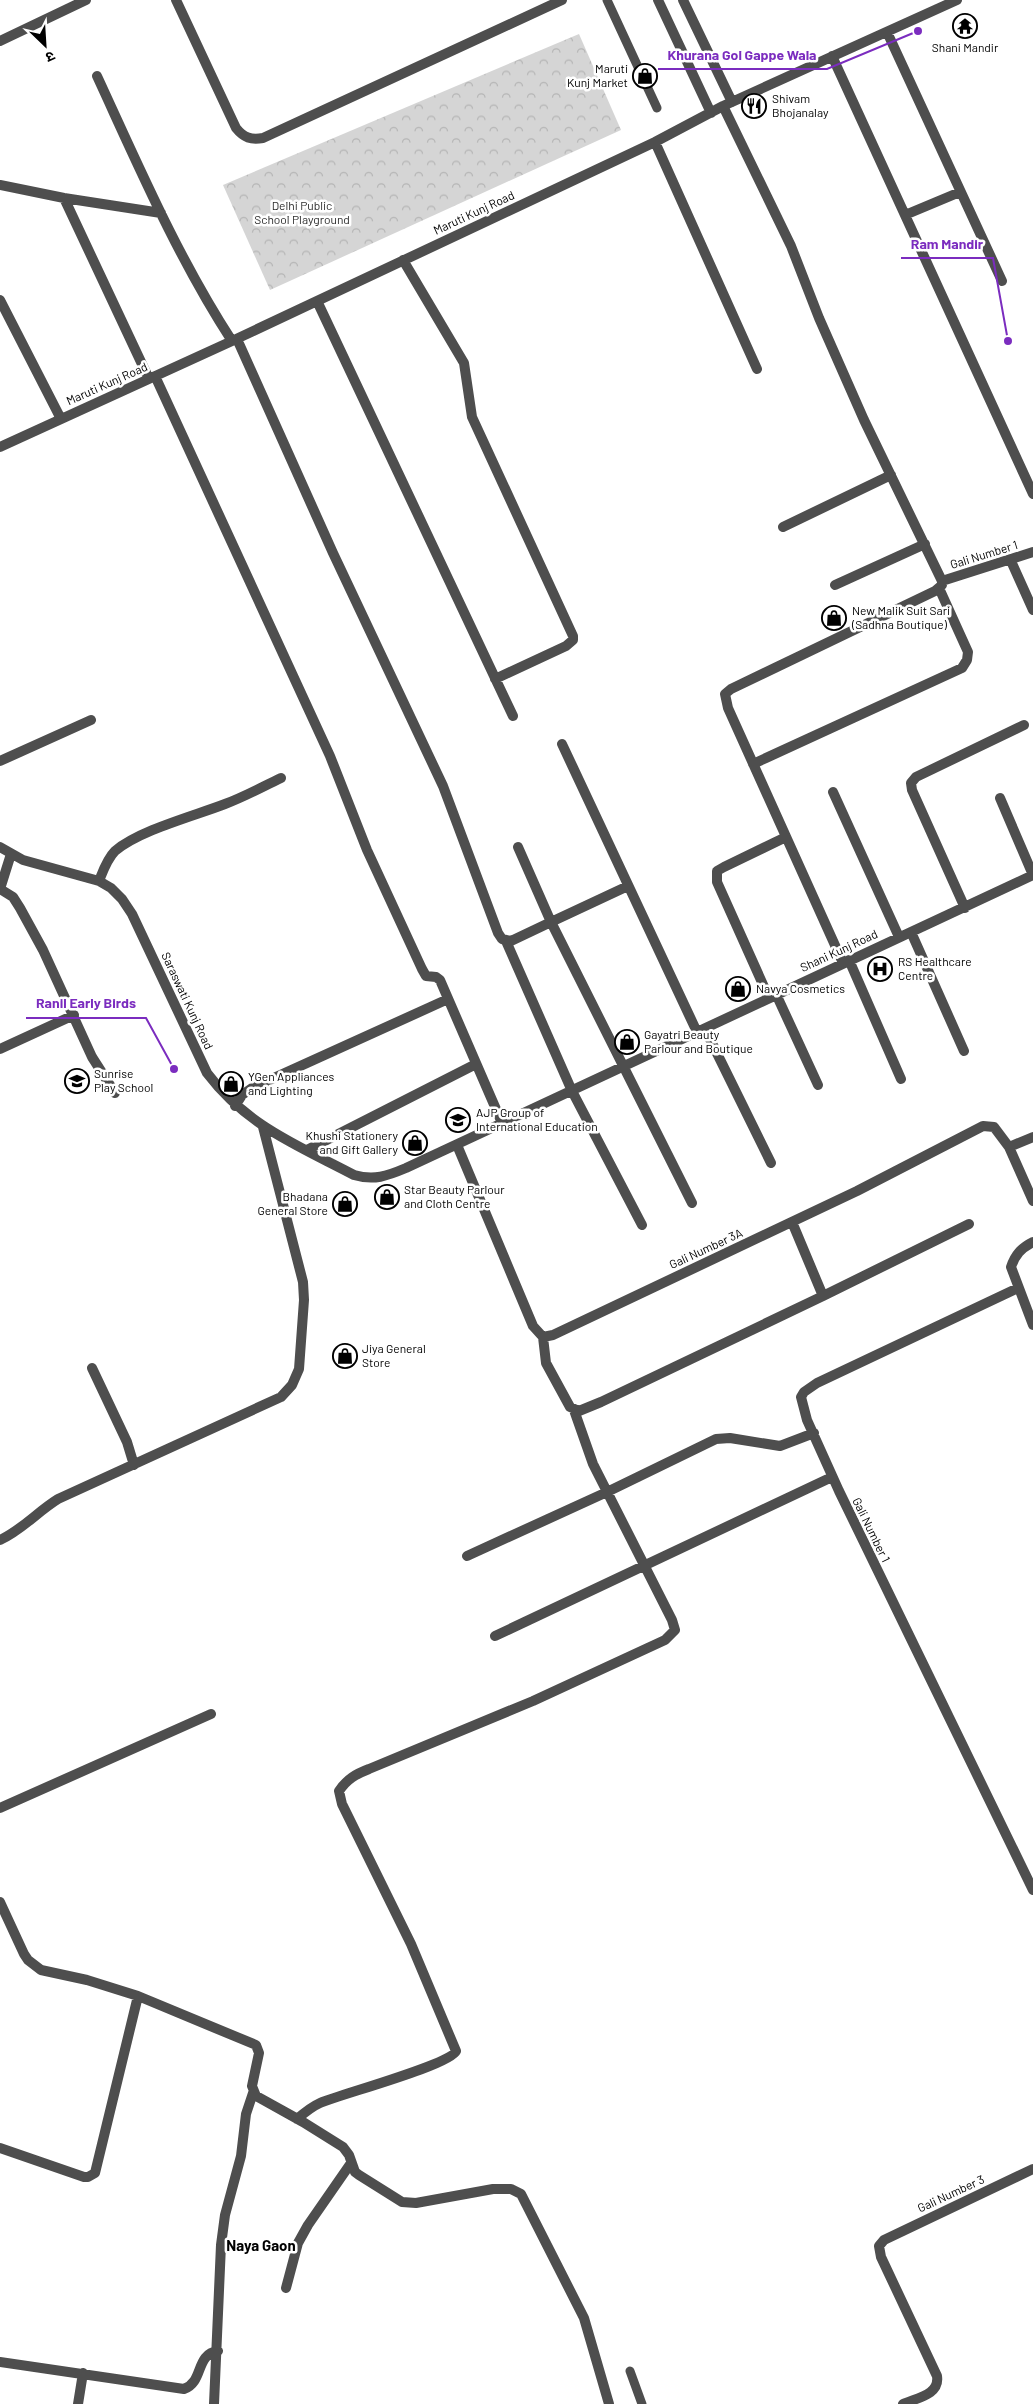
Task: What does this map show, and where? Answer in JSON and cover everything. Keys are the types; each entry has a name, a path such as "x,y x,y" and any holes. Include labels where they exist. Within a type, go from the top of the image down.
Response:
{"street":[{"path":"0,41 86,0"},
{"path":"176,0 236,128 245,137 256,139 272,134 562,0"},
{"path":"658,0 711,113"},
{"path":"683,0 791,246 819,318 891,476 925,544 968,652 967,660 962,668 753,764 902,1079"},
{"name":"Maruti Kunj Road","path":"0,446 235,340 655,142 728,104 958,0"},
{"path":"887,32 1002,281"},
{"path":"832,56 1033,494"},
{"path":"97,76 160,213 194,280 235,340 443,786 495,927 502,939 506,941 572,1091 642,1224"},
{"path":"655,142 757,369"},
{"path":"0,185 64,198 160,213"},
{"path":"905,215 960,192"},
{"path":"64,198 152,377 330,756 367,850 422,969 426,976 438,978 502,1123"},
{"path":"403,260 464,363 472,417 573,636 573,640 566,646 496,678"},
{"path":"0,300 61,419"},
{"path":"318,301 480,650 496,678 513,716"},
{"path":"783,527 891,476"},
{"path":"835,585 925,544"},
{"name":"Gali Number 1","path":"753,764 726,701 727,691 941,585 1033,552"},
{"path":"1011,561 1033,610"},
{"path":"0,761 91,720"},
{"path":"965,908 912,790 911,783 916,777 1024,725"},
{"path":"562,744 628,886 701,1031 771,1163"},
{"path":"99,881 108,859 131,841 185,818 226,804 281,778"},
{"path":"833,792 899,937"},
{"path":"1000,798 1033,875"},
{"path":"786,837 717,871 716,882 818,1085"},
{"name":"Saraswati Kunj Road","path":"0,847 23,860 99,881 111,888 132,914 207,1073 235,1106 263,1128 354,1175"},
{"path":"518,847 551,922 622,1068 692,1203"},
{"path":"11,854 0,889 13,897 20,908 74,1014 92,1057 115,1093"},
{"name":"Shani Kunj Road","path":"354,1175 366,1179 379,1178 456,1144 1033,875"},
{"path":"506,941 628,886"},
{"path":"912,932 964,1051"},
{"path":"235,1106 242,1095 252,1088 448,999"},
{"path":"0,1049 74,1014"},
{"path":"307,1150 476,1064"},
{"name":"Gali Number 3A","path":"543,1337 553,1335 792,1222 983,1126 994,1128 1009,1147 1033,1200"},
{"path":"0,1540 19,1529 58,1499 280,1397 292,1386 297,1377 304,1318 303,1282 263,1128"},
{"path":"1009,1147 1033,1137"},
{"path":"297,2119 317,2104 431,2065 451,2057 456,2051 410,1944 342,1804 339,1791 344,1783 352,1776 533,1701 670,1637 674,1630 674,1625 607,1492 584,1441 574,1410 566,1402 546,1363 543,1337 540,1336 533,1326 456,1144"},
{"path":"792,1222 823,1296"},
{"path":"574,1410 584,1409 601,1402 969,1224"},
{"path":"1033,1242 1020,1250 1014,1258 1011,1267 1033,1325"},
{"name":"Gali Number 1","path":"1018,1288 809,1388 801,1397 801,1404 832,1478 1033,1890"},
{"path":"92,1368 127,1442 134,1465"},
{"path":"467,1556 607,1492 716,1439 730,1438 780,1446 814,1434"},
{"path":"495,1636 832,1478"},
{"path":"0,1808 211,1714"},
{"path":"0,1902 24,1954 28,1960 41,1970 87,1980 138,1996 256,2045 259,2053 252,2086 253,2093 248,2105 241,2156 225,2215 219,2272 218,2351 214,2404"},
{"path":"0,2148 84,2177 88,2178 95,2173 138,1996"},
{"path":"253,2093 264,2102 297,2119 343,2148 349,2155 358,2175 406,2203 493,2189 511,2189 521,2194 584,2318 609,2404"},
{"path":"286,2288 298,2243 308,2224 351,2163"},
{"name":"Gali Number 3","path":"903,2404 933,2391 937,2387 937,2376 880,2257 879,2246 881,2242 1033,2170"},
{"path":"0,2362 184,2389 196,2381 205,2357 209,2353 218,2351"},
{"path":"78,2404 83,2373"}],"lane":[{"path":"607,0 657,108"},
{"path":"630,2371 642,2404"}],"green space":[{"name":"Delhi Public School Playground","path":"579,34 621,130 270,290 223,185"}],"place":[{"name":"Shani Mandir","path":"965,26"},
{"name":"Khurana Gol Gappe Wala","path":"918,31"},
{"name":"Maruti Kunj Market","path":"645,76"},
{"name":"Shivam Bhojanalay","path":"754,106"},
{"name":"Ram Mandir","path":"1008,341"},
{"name":"New Malik Suit Sari (Sadhna Boutique)","path":"834,618"},
{"name":"RS Healthcare Centre","path":"880,969"},
{"name":"Navya Cosmetics","path":"738,989"},
{"name":"Gayatri Beauty Parlour and Boutique","path":"627,1042"},
{"name":"Ranil Early Birds","path":"174,1069"},
{"name":"Sunrise Play School","path":"77,1081"},
{"name":"YGen Appliances and Lighting","path":"231,1084"},
{"name":"AJP Group of International Education","path":"458,1120"},
{"name":"Khushi Stationery and Gift Gallery","path":"415,1143"},
{"name":"Star Beauty Parlour and Cloth Centre","path":"387,1197"},
{"name":"Bhadana General Store","path":"345,1204"},
{"name":"Jiya General Store","path":"345,1356"}],"district":[{"name":"Naya Gaon","path":"261,2246"}]}
